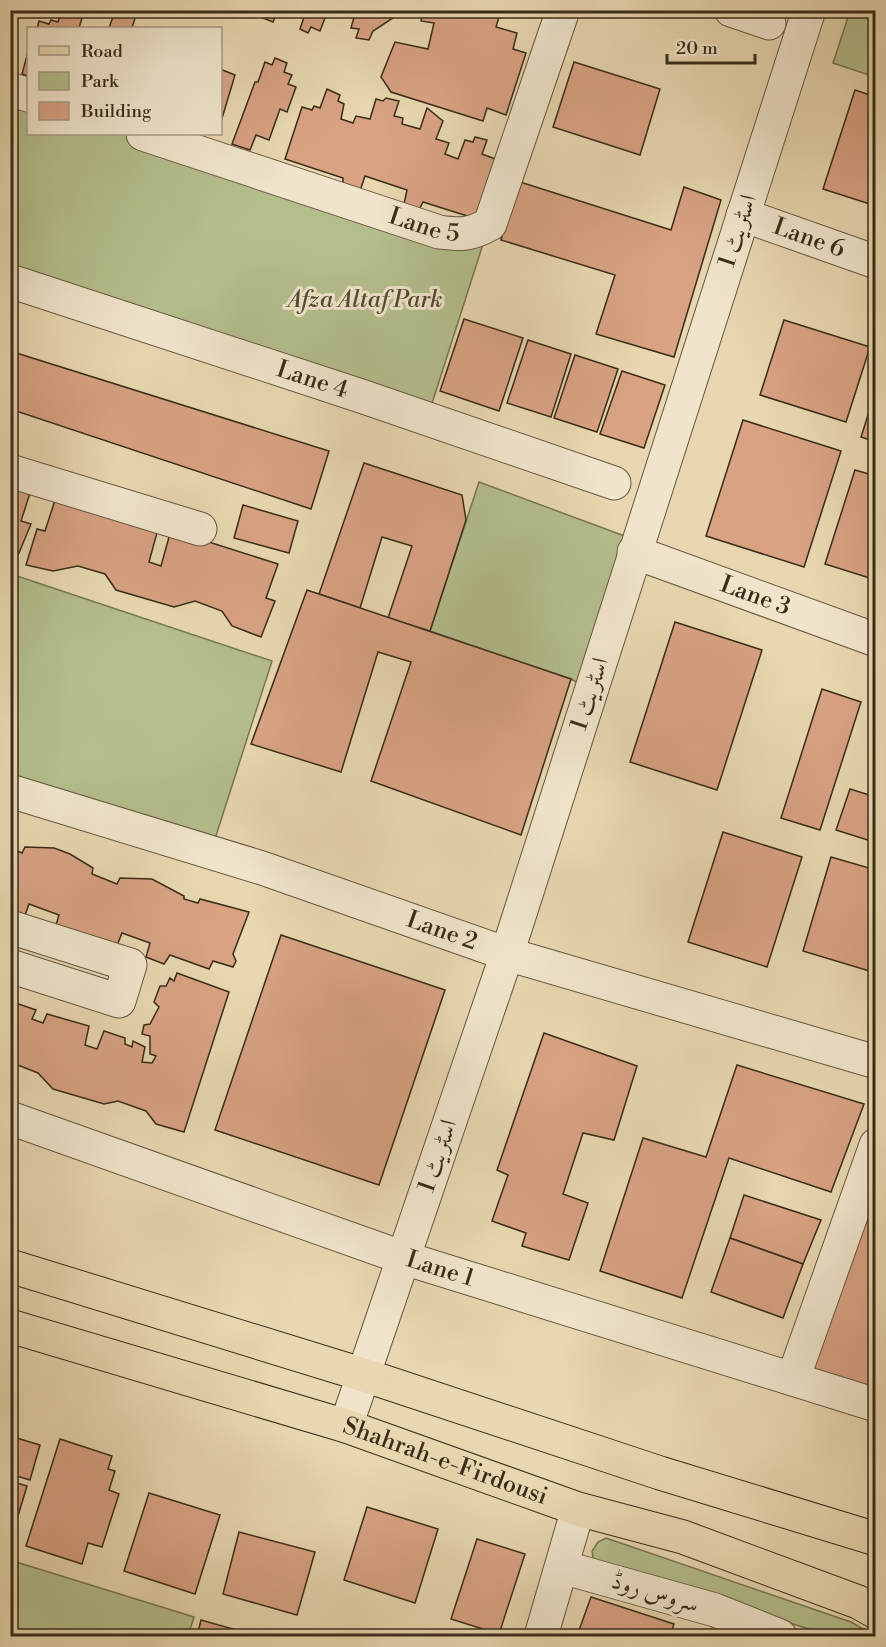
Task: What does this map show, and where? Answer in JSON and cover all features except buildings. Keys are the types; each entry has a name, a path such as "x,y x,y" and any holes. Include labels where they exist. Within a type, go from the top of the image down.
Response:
{"main road":[{"path":"10,1266 364,1375 660,1473 876,1539"},
{"name":"Shahrah-e-Firdousi","path":"10,1326 346,1426 578,1509 683,1537 858,1602 876,1612"}],"street":[{"name":"Lane 5","path":"146,135 440,232 460,235 475,232 490,224 562,10"},
{"path":"731,10 769,22"},
{"name":"اسٹریٹ 1","path":"346,1426 507,954 809,10"},
{"path":"10,89 27,95"},
{"name":"Lane 6","path":"743,215 876,262"},
{"name":"Lane 4","path":"10,280 361,396 614,483"},
{"path":"10,471 200,529"},
{"name":"Lane 3","path":"634,552 876,640"},
{"name":"Lane 2","path":"10,791 262,868 507,954 876,1062"},
{"path":"10,927 130,965 119,1001 10,966"},
{"name":"Lane 1","path":"10,1118 404,1258 876,1405"},
{"path":"793,1379 876,1145"},
{"path":"541,1636 578,1509"},
{"name":"سروس روڈ","path":"562,1567 715,1610 780,1636"}],"green space":[{"path":"850,11 875,11 875,77 833,63"},
{"name":"Afza Altaf Park","path":"11,87 27,93 27,135 156,135 484,241 427,419 11,281"},
{"path":"479,482 638,541 590,690 571,679 430,631"},
{"path":"11,574 272,661 213,845 11,779"},
{"path":"606,1538 851,1622 875,1636 832,1636 594,1563 592,1551 598,1542"},
{"path":"13,1561 194,1617 188,1636 11,1636 10,1570"}]}
